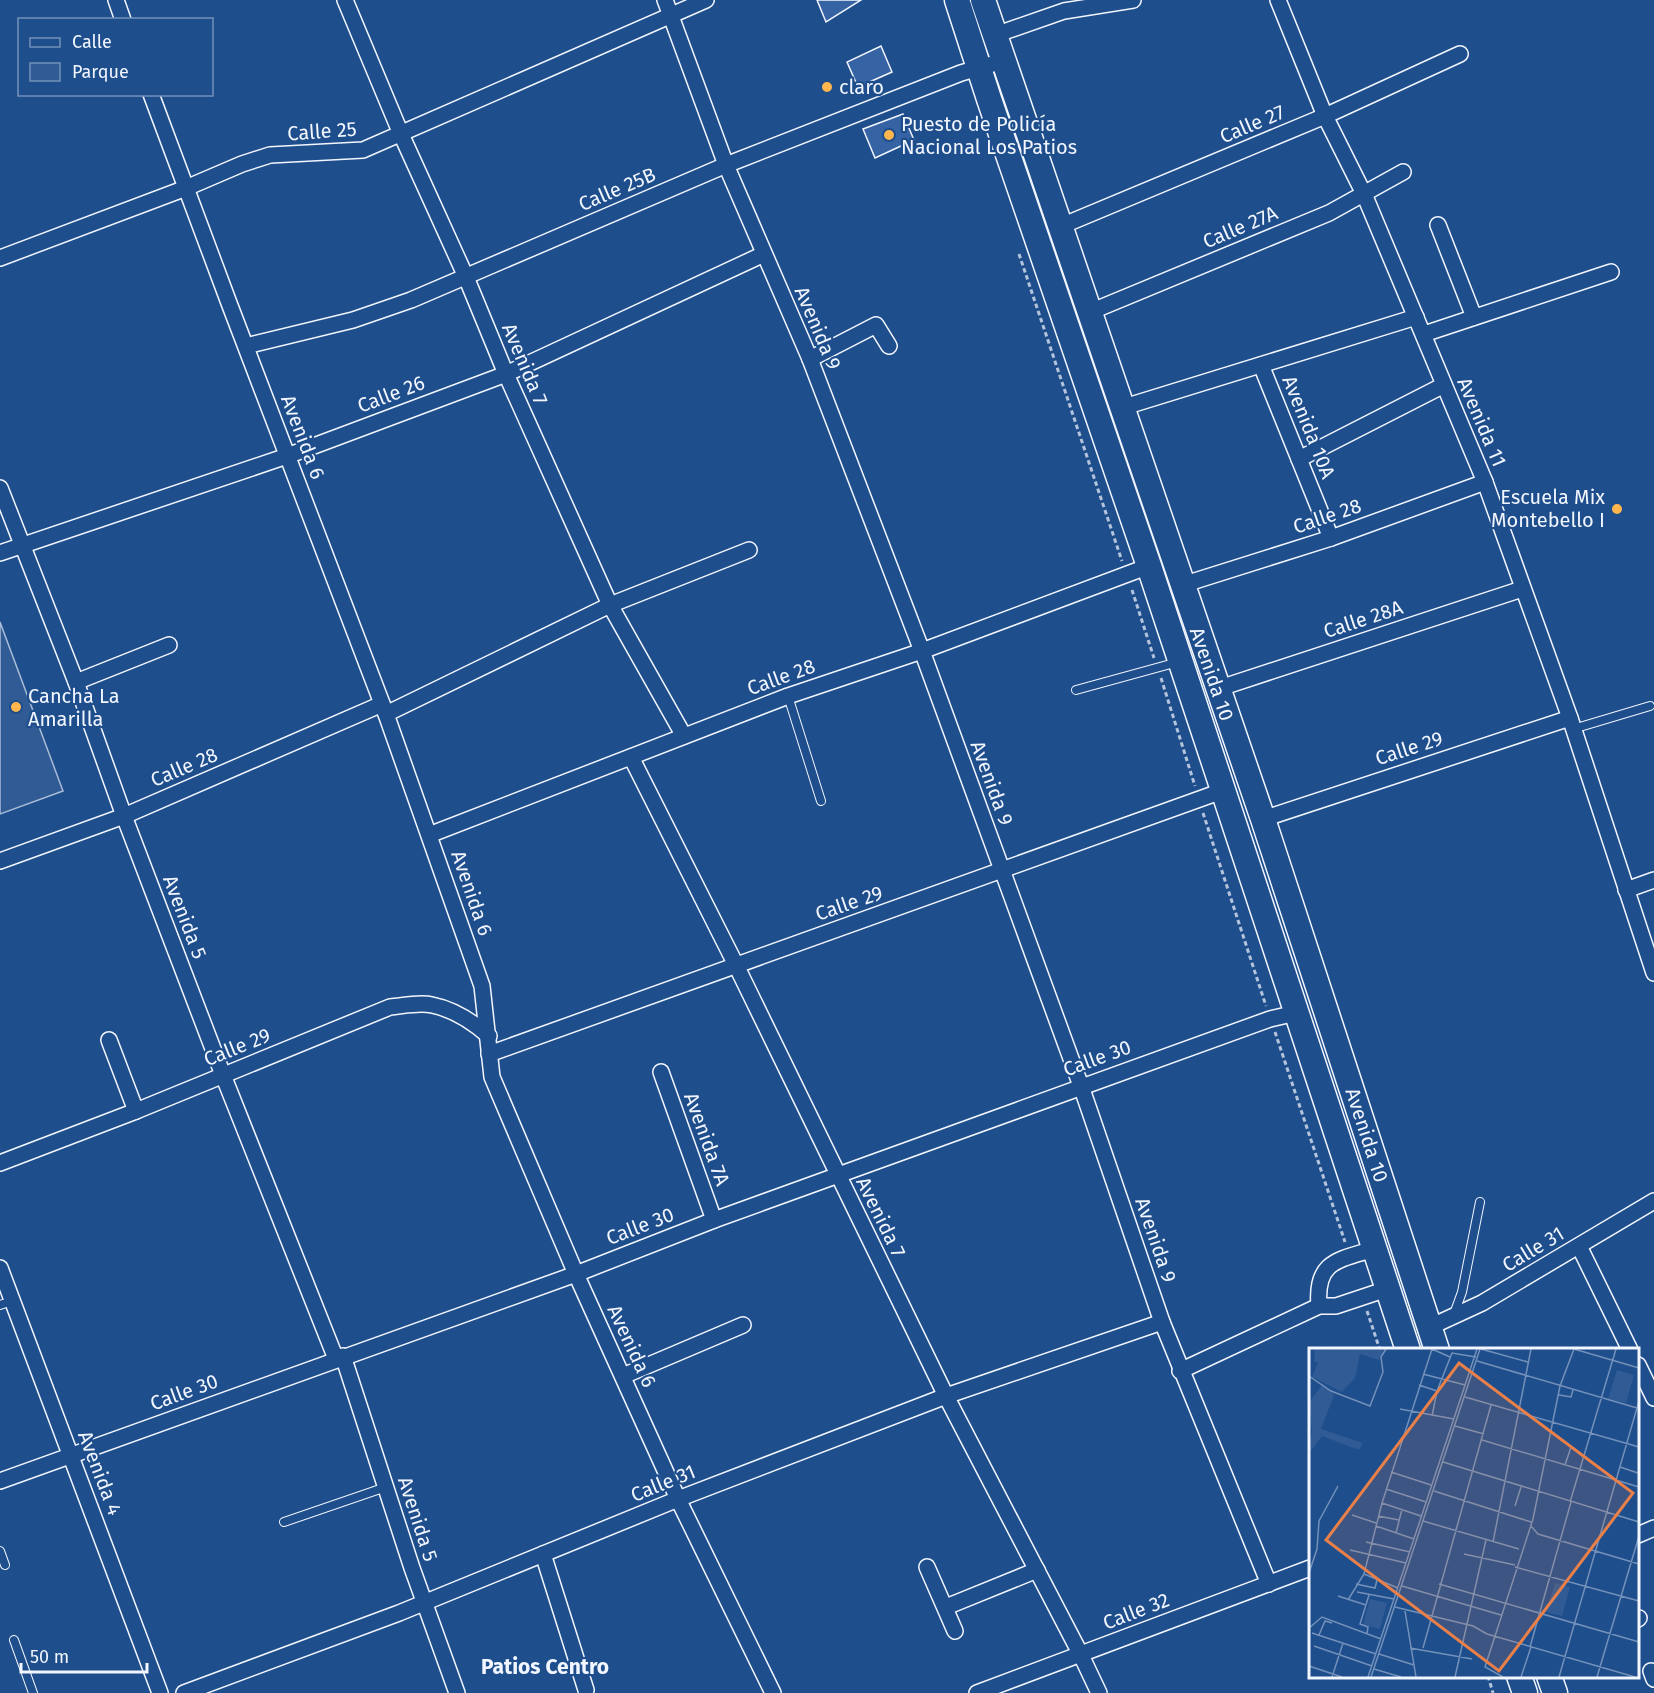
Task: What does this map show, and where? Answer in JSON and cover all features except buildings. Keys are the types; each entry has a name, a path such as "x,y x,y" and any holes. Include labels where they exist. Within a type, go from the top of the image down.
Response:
{"main road":[{"name":"Avenida 10","path":"957,0 1149,566 1407,1348"},
{"name":"Avenida 10","path":"983,0 1263,819 1436,1348"},
{"path":"1519,1678 1525,1693"},
{"path":"1550,1678 1555,1693"}],"street":[{"path":"116,0 122,18"},
{"name":"Avenida 7","path":"345,0 506,374 610,605 684,736"},
{"name":"Avenida 9","path":"665,0 726,165 810,359 922,651 1081,1086 1162,1323 1269,1584"},
{"name":"Calle 25","path":"0,258 270,155 363,150 706,0"},
{"path":"995,35 1065,11 1133,0"},
{"name":"Avenida 11","path":"1278,0 1325,116 1364,194 1485,482 1571,723 1654,973"},
{"name":"Calle 27","path":"1059,227 1325,116 1460,54"},
{"name":"Calle 25B","path":"246,346 353,320 411,300 726,165 978,67 1003,61"},
{"name":"Avenida 6","path":"153,96 384,709 482,986 492,1077 576,1274 678,1499 773,1693"},
{"name":"Calle 27A","path":"1090,312 1329,213 1403,172"},
{"path":"1438,225 1474,317"},
{"name":"Calle 26","path":"22,546 287,456 506,374 764,254"},
{"path":"1424,334 1611,272"},
{"path":"1121,408 1416,317"},
{"path":"810,359 876,325 889,346"},
{"name":"Avenida 10A","path":"1262,365 1331,538"},
{"path":"1299,459 1444,385"},
{"name":"Calle 28","path":"1182,585 1331,538 1485,482"},
{"name":"Avenida 5","path":"0,488 76,682 124,816 223,1075 340,1358 457,1693"},
{"path":"0,553 22,546"},
{"name":"Calle 28","path":"0,861 124,816 384,709 610,605 749,550"},
{"name":"Calle 28","path":"429,835 788,696 922,651 1149,566"},
{"name":"Calle 28A","path":"1217,689 1522,589"},
{"path":"76,682 169,645"},
{"name":"Calle 29","path":"1263,819 1571,723"},
{"name":"Avenida 7","path":"631,758 736,964 946,1396 1099,1693"},
{"name":"Calle 29","path":"489,1054 736,964 1002,872 1222,791"},
{"path":"1626,890 1654,880"},
{"name":"Calle 29","path":"0,1163 136,1111 390,1007 431,1004 456,1013 475,1024 489,1036"},
{"name":"Calle 30","path":"0,1481 576,1274 714,1220 1081,1086 1270,1018 1296,1013"},
{"path":"109,1040 136,1111"},
{"name":"Avenida 7A","path":"661,1072 714,1220"},
{"name":"Calle 31","path":"1430,1327 1482,1303 1654,1201"},
{"path":"1579,1246 1629,1348"},
{"path":"1319,1306 1317,1288 1327,1267 1374,1249"},
{"name":"Avenida 4","path":"0,1268 6,1303 71,1455 160,1693"},
{"path":"1180,1371 1319,1306 1336,1306 1387,1289"},
{"name":"Calle 31","path":"184,1693 425,1602 678,1499 946,1396 1162,1323"},
{"path":"623,1376 743,1326"},
{"path":"1639,1367 1654,1398"},
{"path":"1639,1535 1654,1528"},
{"path":"543,1554 586,1690"},
{"path":"927,1567 955,1631"},
{"name":"Calle 32","path":"977,1693 1309,1569"},
{"path":"946,1607 1037,1570"}],"lane":[{"path":"1076,690 1180,662"},
{"path":"788,696 822,801"},
{"path":"1571,723 1650,706"},
{"path":"1454,1316 1462,1292 1480,1202"},
{"path":"284,1522 386,1487"},
{"path":"0,1551 5,1565"},
{"path":"14,1640 33,1693"}],"path":[{"path":"1488,1678 1493,1693"}],"green space":[{"name":"Cancha La Amarilla","path":"0,622 63,791 0,814"}],"place":[{"name":"claro","path":"827,87"},
{"name":"Puesto de Policía Nacional Los Patios","path":"889,135"},
{"name":"Escuela Mix Montebello I","path":"1617,509"},
{"name":"Cancha La Amarilla","path":"16,707"}],"district":[{"name":"Patios Centro","path":"545,1667"}]}
